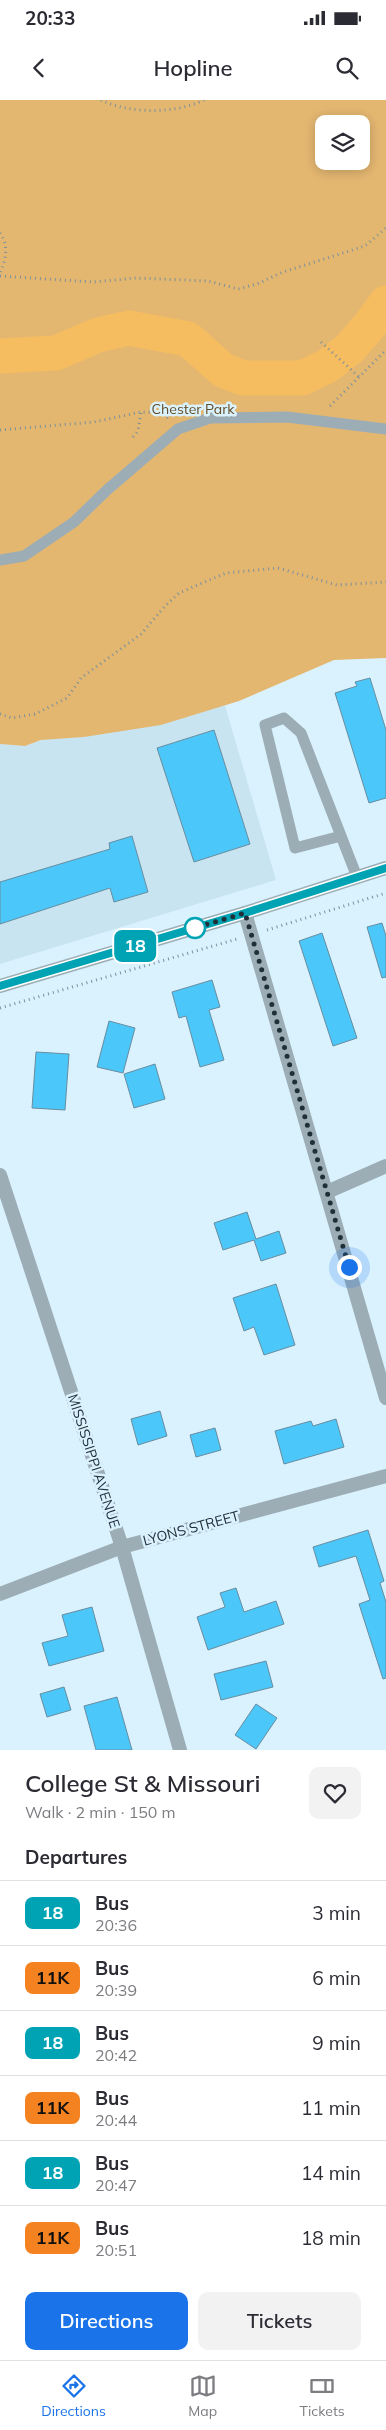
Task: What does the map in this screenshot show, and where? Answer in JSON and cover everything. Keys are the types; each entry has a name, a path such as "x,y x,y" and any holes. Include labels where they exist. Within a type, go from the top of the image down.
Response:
{"street":[{"path":"0,986 245,913 386,868"},
{"path":"245,913 386,1398"},
{"path":"327,1192 386,1166"},
{"name":"MISSISSIPPI AVENUE","path":"0,1175 122,1546 180,1750"},
{"name":"LYONS STREET","path":"0,1594 122,1546 386,1476"}],"lane":[{"path":"0,560 24,556 74,522 107,490 178,429 210,418 287,416 386,429"},
{"path":"341,836 295,848 265,725 284,718 301,733 358,877"}],"path":[{"path":"101,100 112,105 152,110 184,106 204,100"},
{"path":"0,233 4,238 6,252 0,274 93,282 136,278 208,281 238,289 257,284 283,272 365,246 386,228"},
{"path":"321,342 359,377"},
{"path":"317,420 386,350"},
{"path":"133,437 138,431 141,412"},
{"path":"0,425 1,430 94,422 141,412 162,412 178,429"},
{"path":"0,714 12,718 35,714 67,698 81,678 141,634 165,606 180,593 226,572 278,568 337,585 386,582"},
{"path":"0,1008 251,935 386,893"}],"shaded area":[{"path":"217,678 276,880 0,964 0,744 25,746"}],"green space":[{"name":"Chester Park","path":"0,100 386,100 386,658 334,660 239,701 161,725 84,737 41,740 25,746 0,744"}],"building":[{"path":"370,678 386,730 386,798 369,803 335,693 357,686 355,682"},
{"path":"214,730 250,844 194,862 157,748"},
{"path":"132,836 148,892 114,902 110,888 0,924 0,882 110,849 109,843"},
{"path":"382,923 386,936 386,977 382,978 367,927"},
{"path":"322,933 357,1038 333,1046 299,941"},
{"path":"212,980 220,1007 209,1010 224,1060 200,1067 186,1016 179,1018 172,992"},
{"path":"109,1021 135,1028 123,1073 97,1067"},
{"path":"36,1052 69,1054 65,1110 32,1108"},
{"path":"155,1064 165,1099 134,1108 124,1074"},
{"path":"247,1212 256,1239 279,1231 286,1253 261,1261 254,1240 223,1250 214,1223"},
{"path":"276,1284 295,1345 264,1355 254,1327 244,1331 233,1298"},
{"path":"160,1411 167,1436 138,1445 131,1419"},
{"path":"336,1419 344,1447 284,1464 275,1431 311,1421 313,1426"},
{"path":"215,1428 221,1450 196,1457 190,1435"},
{"path":"368,1530 384,1581 380,1583 386,1602 386,1678 383,1679 359,1604 370,1600 356,1556 319,1567 313,1547"},
{"path":"236,1588 244,1612 276,1601 284,1624 208,1650 197,1617 225,1607 220,1593"},
{"path":"92,1607 104,1651 49,1666 42,1643 68,1636 62,1615"},
{"path":"266,1661 273,1687 221,1700 214,1674"},
{"path":"64,1687 71,1710 47,1717 40,1694"},
{"path":"117,1697 132,1750 96,1750 84,1706"},
{"path":"256,1704 277,1718 256,1749 235,1735"}],"waterway":[{"path":"0,356 56,353 98,335 129,328 188,339 223,370 243,378 302,378 327,366 349,349 386,303"}],"bus line":[{"name":"18","path":"0,986 245,913 386,868"}],"route":[{"path":"195,928 188,930 245,913 349,1267"}]}
